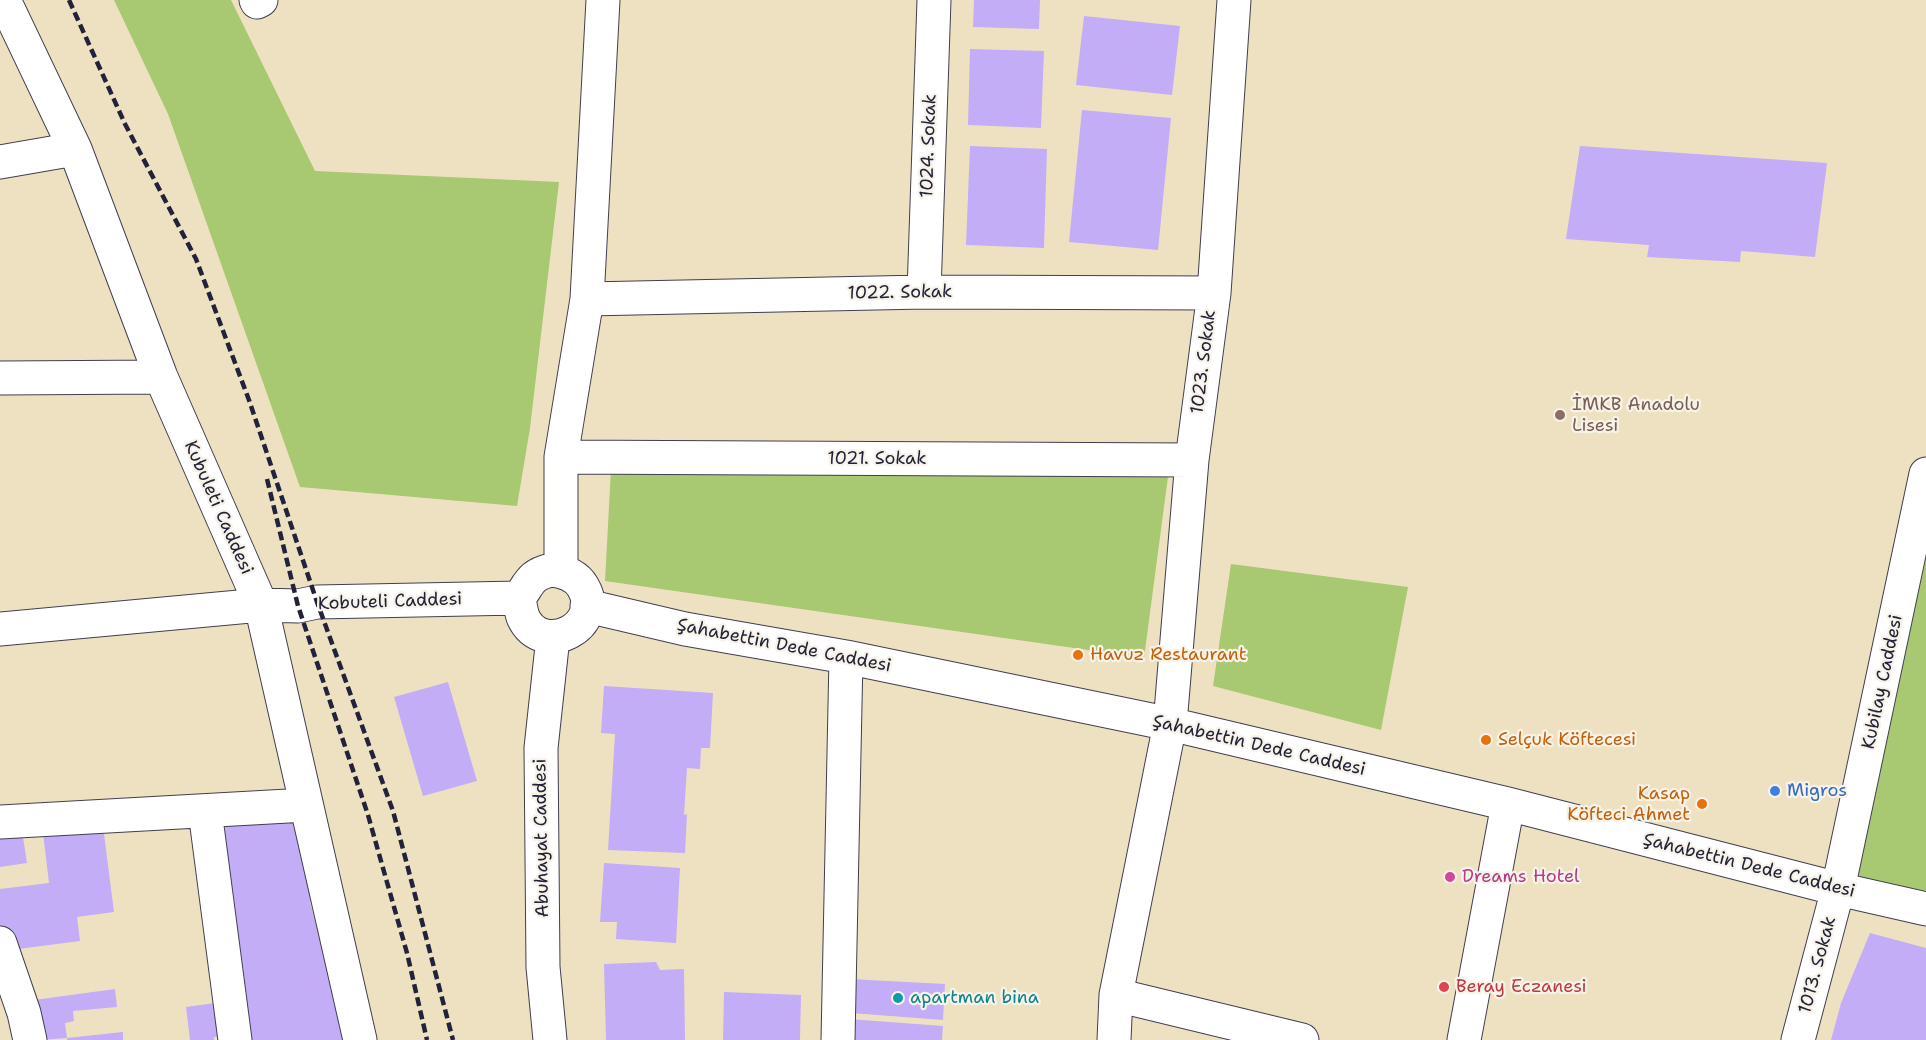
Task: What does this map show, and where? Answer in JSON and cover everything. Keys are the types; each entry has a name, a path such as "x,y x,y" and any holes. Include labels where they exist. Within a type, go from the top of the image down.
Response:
{"street":[{"name":"Kubuleti Caddesi","path":"4,0 75,148 161,377 261,605 360,1040"},
{"path":"256,0 257,2 261,0"},
{"path":"561,571 561,457 587,299 603,0"},
{"name":"1024. Sokak","path":"924,292 934,0"},
{"name":"1023. Sokak","path":"1114,1040 1116,995 1170,724 1192,460 1214,293 1234,0"},
{"path":"0,162 75,148"},
{"name":"1022. Sokak","path":"587,299 924,292 1214,293"},
{"path":"0,378 161,377"},
{"name":"1021. Sokak","path":"561,457 1192,460"},
{"name":"Kubilay Caddesi","path":"1838,889 1925,491"},
{"path":"561,571 578,580 584,588 587,606 585,616 572,632 553,637 534,631 527,624 522,615 519,598 532,578 541,573 561,571"},
{"name":"Kobuteli Caddesi","path":"0,629 261,605 298,606 318,602 519,598"},
{"name":"Şahabettin Dede Caddesi","path":"587,606 685,629 846,657 1170,724 1508,804 1838,889 1926,909"},
{"name":"Abuhayat Caddesi","path":"550,1040 543,967 540,748 553,637"},
{"path":"838,1040 846,657"},
{"path":"1464,1040 1508,804"},
{"path":"0,822 306,805"},
{"path":"205,812 235,1040"},
{"name":"1013. Sokak","path":"1798,1040 1838,889"},
{"path":"0,943 18,1022"},
{"path":"1116,995 1302,1040"}],"green space":[{"path":"114,0 231,0 315,171 559,182 530,428 517,506 300,487 168,114"},
{"path":"611,469 1169,469 1144,658 605,581"},
{"path":"1926,500 1926,909 1838,889"},
{"path":"1231,564 1408,587 1381,730 1213,686"}],"building":[{"path":"974,0 1040,0 1039,29 973,27"},
{"path":"1084,16 1180,26 1172,95 1076,85"},
{"path":"970,49 1044,51 1041,128 968,125"},
{"path":"1082,110 1171,118 1158,250 1069,242"},
{"path":"970,146 1047,149 1044,248 966,245"},
{"path":"1580,146 1827,163 1815,257 1741,251 1740,262 1647,257 1649,245 1566,239"},
{"path":"448,682 477,781 423,796 394,697"},
{"path":"604,686 713,693 710,748 701,748 700,769 687,768 684,815 687,814 685,853 608,850 615,734 601,733"},
{"path":"294,813 318,900 310,902 339,1012 344,1040 245,1040 215,818"},
{"path":"21,824 27,863 0,867 0,828"},
{"path":"103,826 114,912 77,917 80,941 3,951 0,889 49,883 43,833"},
{"path":"604,863 680,868 676,943 616,939 617,922 600,922"},
{"path":"1870,933 1926,948 1926,1040 1831,1040 1841,1003"},
{"path":"656,962 660,970 684,969 685,1040 606,1040 604,964"},
{"name":"apartman bina","path":"850,979 945,984 943,1020 851,1013"},
{"path":"115,989 117,1007 73,1011 74,1021 65,1023 67,1038 40,1040 34,1000"},
{"path":"724,992 801,995 800,1040 723,1040"},
{"path":"215,1003 219,1037 214,1037 214,1040 190,1040 186,1007"},
{"path":"849,1019 943,1026 942,1040 851,1040"},
{"path":"123,1032 123,1040 67,1040 67,1038"}],"railway":[{"path":"69,0 125,124 196,259 249,400 317,602 393,811 453,1040"},
{"path":"267,479 298,606 368,815 407,953 427,1040"}],"place":[{"name":"İMKB Anadolu Lisesi","path":"1560,415"},
{"name":"Havuz Restaurant","path":"1078,655"},
{"name":"Selçuk Köftecesi","path":"1486,740"},
{"name":"Migros","path":"1775,791"},
{"name":"Kasap Köfteci Ahmet","path":"1702,804"},
{"name":"Dreams Hotel","path":"1450,877"},
{"name":"Beray Eczanesi","path":"1444,987"},
{"name":"apartman bina","path":"898,998"}]}
